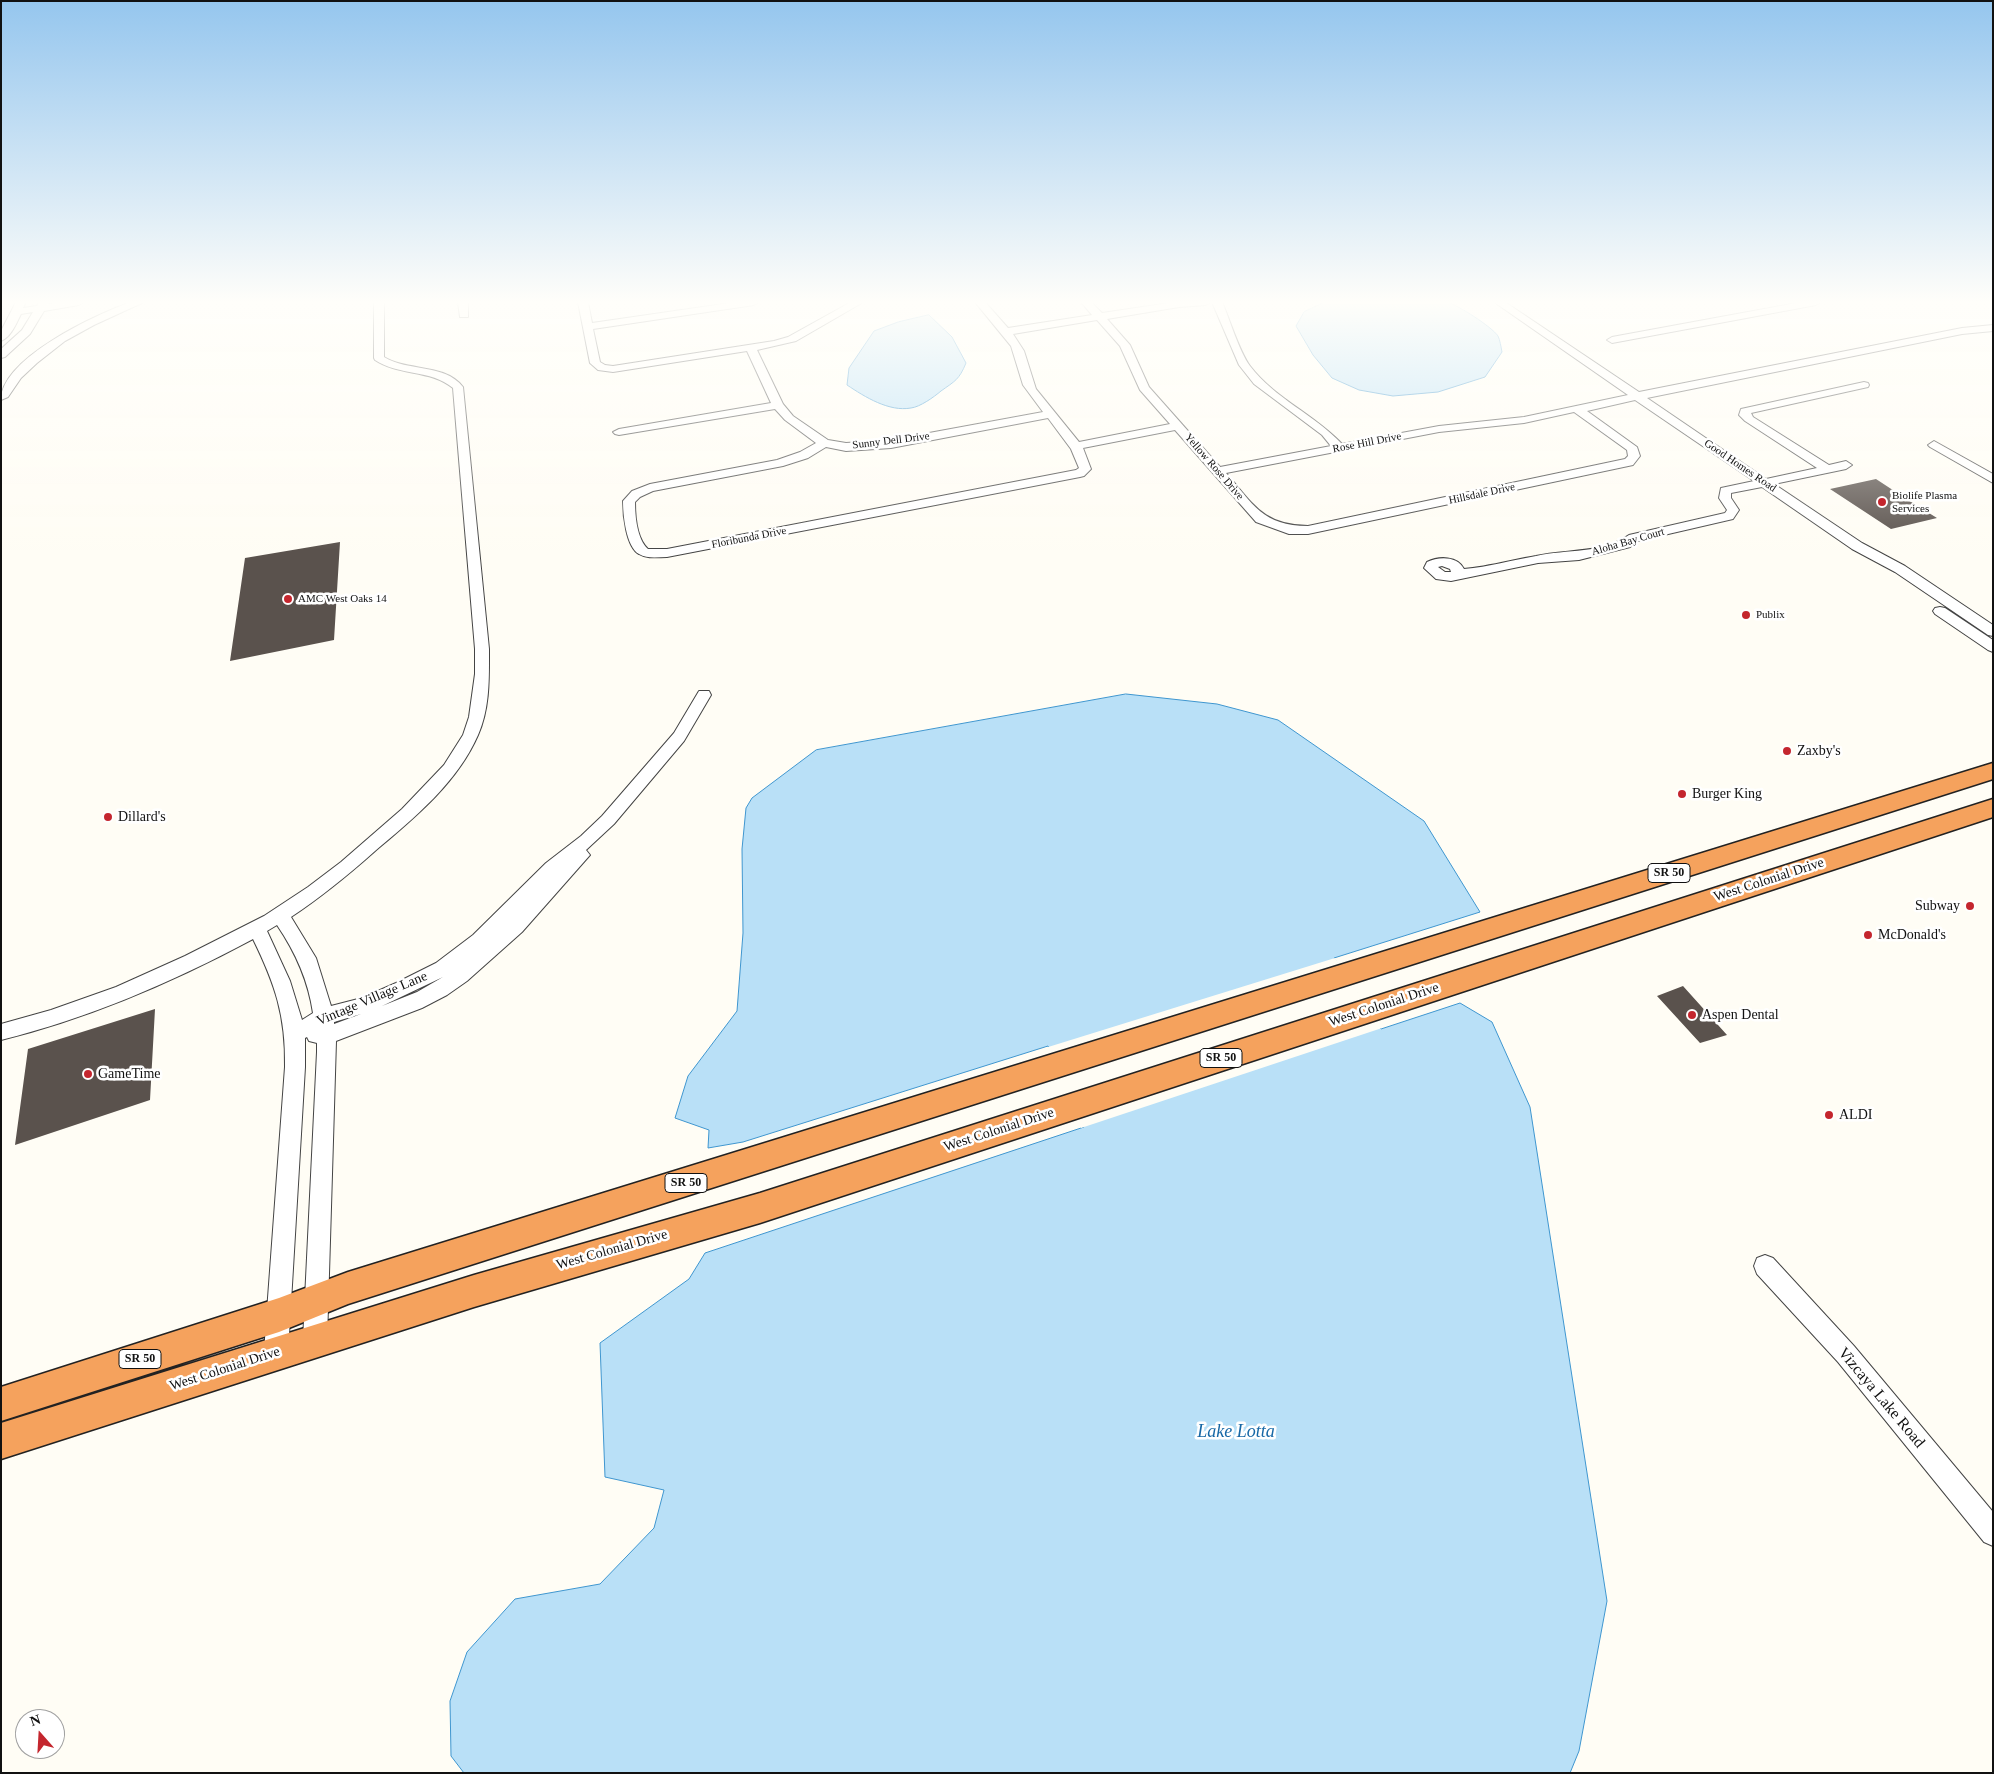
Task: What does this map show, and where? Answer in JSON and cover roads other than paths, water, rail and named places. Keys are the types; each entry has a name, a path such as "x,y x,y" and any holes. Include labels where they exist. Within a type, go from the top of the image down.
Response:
{"highway":[{"name":"SR 50","path":"1,1404 279,1315 348,1288 1993,771"},
{"path":"1862,850 1893,822 1899,812 1902,800"},
{"name":"West Colonial Drive","path":"1,1441 315,1340 640,1241 760,1208 1993,808"},
{"path":"1499,926 1525,959"}],"street":[{"path":"1,397 11,385"},
{"path":"1,1032 41,1023 147,982 257,930 315,892 430,794 460,753 477,718 482,686 482,649 458,387 456,385"},
{"name":"Sunny Dell Drive","path":"768,385 778,405 788,418 824,443 846,447 891,444 1050,414"},
{"path":"1028,385 1075,446 1179,426"},
{"name":"Yellow Rose Drive","path":"1142,385 1254,513"},
{"path":"1262,385 1326,433 1340,448"},
{"name":"Good Homes Road","path":"1621,385 1857,546 1900,569 1993,632"},
{"name":"Rose Hill Drive","path":"1216,471 1439,429 1524,420 1694,385"},
{"path":"1827,469 1749,419 1745,415 1746,411 1864,385"},
{"path":"619,432 778,405"},
{"name":"Hillsdale Drive","path":"1254,513 1275,526 1289,530 1308,530 1630,462 1634,456 1632,449 1576,408"},
{"name":"Floribunda Drive","path":"824,443 804,455 779,463 650,488 636,494 629,501 628,508 637,546 642,551 667,553 1070,477 1080,474 1084,469 1084,463 1075,446"},
{"path":"1934,445 1993,479"},
{"path":"1764,483 1846,465"},
{"name":"Aloha Bay Court","path":"1458,574 1482,572 1538,559 1579,556 1625,544 1634,538 1729,516 1733,510 1725,498 1725,491 1764,483"},
{"name":"Good Homes Road","path":"1857,546 1885,573 1993,647"},
{"name":"Vintage Village Lane","path":"294,1034 406,1006 439,989 472,966 508,934 561,878 581,854 587,840 608,820 679,737 704,695"},
{"path":"280,915 306,956 317,986 328,1052 315,1340"},
{"path":"257,930 276,966 291,1012 294,1034 295,1067 276,1352"},
{"name":"Vizcaya Lake Road","path":"1765,1266 1846,1354 1993,1533"}],"water":[{"path":"847,385 949,385 923,404 903,409 886,406"},
{"path":"1347,385 1461,385 1438,392 1393,396 1359,390"},
{"name":"Lake Lotta","path":"1126,694 1217,704 1278,720 1424,821 1480,912 1334,958 1381,1029 1460,1003 1492,1022 1530,1107 1607,1601 1579,1751 1570,1773 464,1773 451,1756 450,1701 467,1652 515,1599 600,1584 654,1528 664,1490 605,1477 600,1343 689,1279 705,1253 1084,1127 1048,1046 743,1142 708,1148 709,1130 675,1118 688,1076 737,1011 743,933 742,849 746,808 752,798 816,750"}],"place":[{"name":"Biolife Plasma Services","path":"1882,502"},
{"name":"AMC West Oaks 14","path":"288,599"},
{"name":"Publix","path":"1746,615"},
{"name":"Zaxby's","path":"1787,751"},
{"name":"Burger King","path":"1682,794"},
{"name":"Dillard's","path":"108,817"},
{"name":"Subway","path":"1970,906"},
{"name":"McDonald's","path":"1868,935"},
{"name":"Aspen Dental","path":"1692,1015"},
{"name":"GameTime","path":"88,1074"},
{"name":"ALDI","path":"1829,1115"}]}
